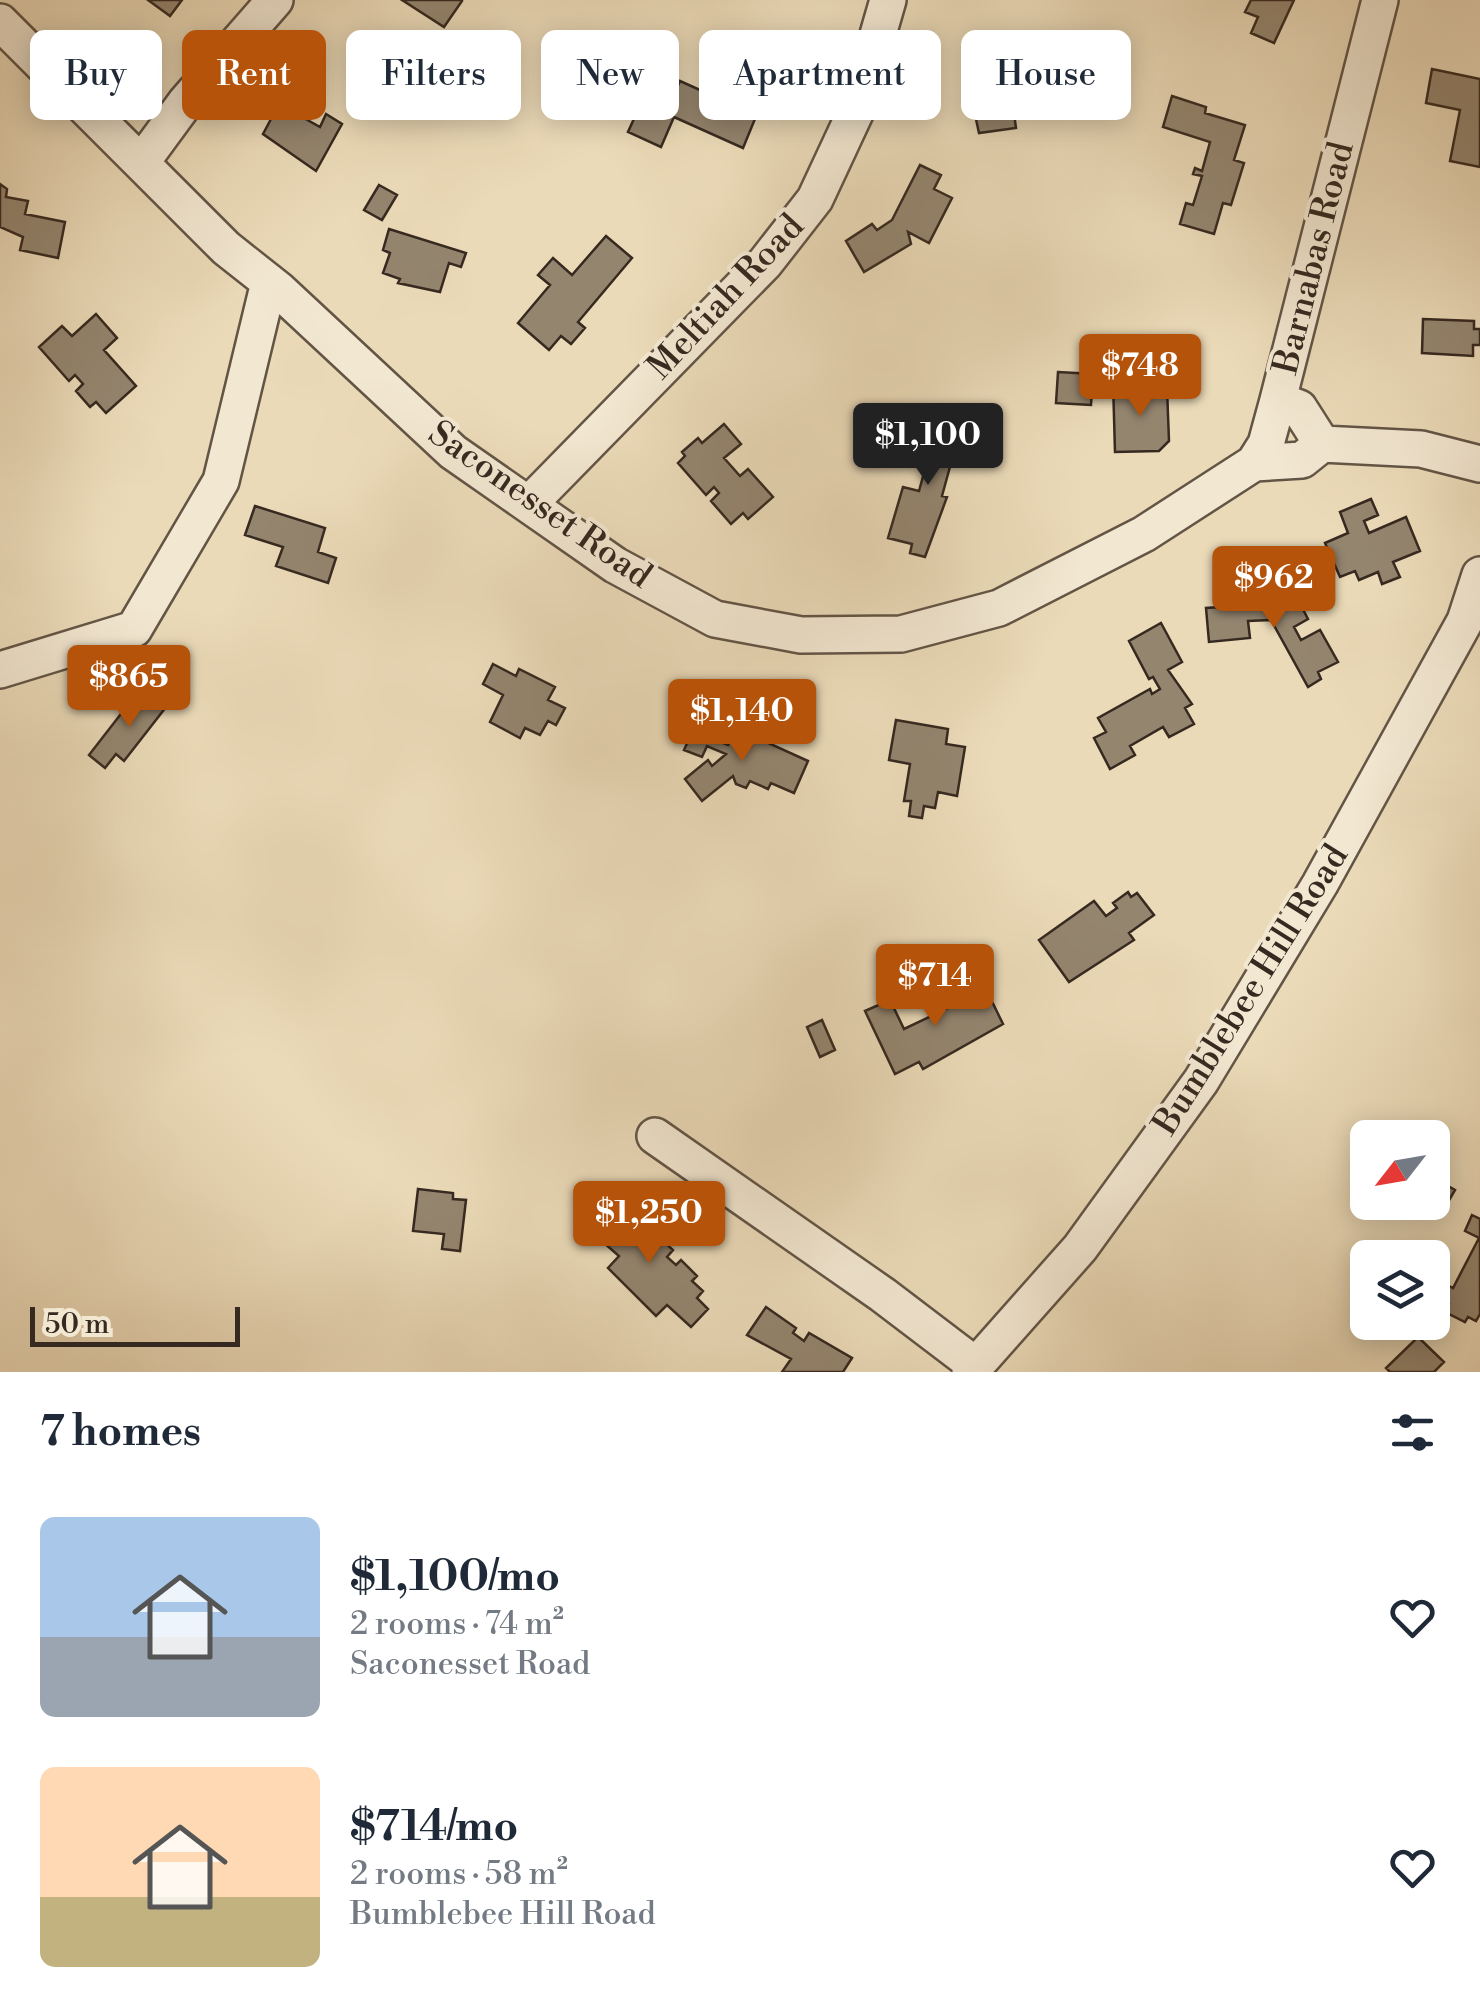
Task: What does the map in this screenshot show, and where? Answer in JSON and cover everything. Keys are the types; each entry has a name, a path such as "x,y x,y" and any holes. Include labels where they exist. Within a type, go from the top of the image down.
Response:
{"street":[{"path":"141,163 185,102 275,0"},
{"name":"Meltiah Road","path":"529,504 765,263 815,199 856,112 888,0"},
{"name":"Barnabas Road","path":"1254,464 1266,444 1278,400 1380,0"},
{"name":"Saconesset Road","path":"0,22 226,248 454,452 614,565 715,619 801,635 901,634 1000,608 1144,534 1254,464 1302,460 1322,444 1421,449 1480,464"},
{"path":"0,670 134,629 221,481 268,282"},
{"name":"Barnabas Road","path":"1278,400 1299,408 1322,444"},
{"name":"Bumblebee Hill Road","path":"973,1369 1080,1248 1201,1081 1320,884 1455,639 1480,575"},
{"path":"655,1136 883,1295 973,1369"}],"building":[{"path":"148,0 182,0 170,16"},
{"path":"402,0 461,0 462,1 444,27"},
{"path":"1251,0 1294,0 1274,43 1251,33 1258,17 1245,12"},
{"path":"1432,69 1480,79 1480,167 1450,161 1460,110 1426,103"},
{"path":"680,81 699,90 699,120 755,120 743,148 679,119"},
{"path":"1172,96 1206,107 1205,113 1245,125 1234,160 1244,163 1231,205 1223,203 1214,234 1180,224 1186,203 1193,205 1202,176 1193,174 1195,168 1202,171 1210,142 1163,127"},
{"path":"326,114 342,124 316,171 263,134 270,120 308,120 320,127"},
{"path":"633,120 673,120 661,147 628,132"},
{"path":"976,120 1015,120 1016,128 979,133"},
{"path":"920,165 941,175 934,189 952,198 929,243 908,232 911,244 864,272 846,241 872,224 877,230 892,220"},
{"path":"0,184 7,189 6,197 28,201 25,214 65,222 58,258 20,250 23,237 0,227"},
{"path":"379,185 397,195 382,220 364,210"},
{"path":"389,229 466,253 461,267 449,263 440,292 398,283 400,279 383,273 390,253 383,250"},
{"path":"606,236 632,258 578,322 585,328 571,344 561,336 549,350 518,323 550,285 538,275 553,258 572,275"},
{"path":"96,314 117,338 104,350 136,386 106,413 96,402 90,407 76,391 83,384 75,375 69,381 39,347 62,326 72,336"},
{"path":"1423,319 1474,321 1474,329 1480,329 1480,345 1473,345 1473,356 1422,353"},
{"path":"1058,372 1093,374 1091,405 1056,403"},
{"path":"1128,381 1128,389 1167,388 1169,441 1159,451 1115,452 1113,382"},
{"path":"935,411 963,419 942,496 947,497 925,557 910,553 912,544 888,538 903,487 919,491 931,447 925,445"},
{"path":"724,424 741,444 724,458 740,476 748,469 773,497 748,519 743,513 731,524 711,501 719,493 714,487 706,495 678,463 685,456 682,452 698,438 702,443"},
{"path":"1371,499 1378,515 1364,521 1369,533 1406,517 1420,551 1393,562 1400,577 1382,584 1378,572 1359,580 1355,571 1340,577 1325,543 1348,533 1340,512"},
{"path":"255,506 325,528 318,552 336,558 328,583 276,566 283,547 245,535"},
{"path":"1292,588 1308,619 1294,627 1301,640 1320,630 1338,662 1318,672 1321,679 1308,687 1271,620 1248,621 1250,638 1209,642 1206,608 1220,607 1219,599 1230,598 1231,605 1267,602"},
{"path":"1161,623 1182,662 1168,670 1192,704 1185,708 1194,724 1169,737 1163,727 1130,746 1135,755 1110,769 1094,738 1106,732 1098,718 1150,689 1152,694 1160,689 1153,677 1149,679 1129,641"},
{"path":"493,664 516,676 519,669 555,687 548,700 565,708 556,725 548,721 540,735 525,728 520,738 490,722 503,695 483,684"},
{"path":"154,689 170,702 124,761 116,754 105,768 89,755 124,710 133,717"},
{"path":"896,720 948,729 946,744 965,747 957,796 938,792 935,808 924,806 922,818 909,816 911,801 904,801 910,764 889,760"},
{"path":"696,723 711,730 708,737 728,745 731,738 751,746 755,737 808,761 794,793 771,783 768,789 750,781 746,788 736,784 733,776 702,801 685,779 708,760 712,766 726,754 707,746 702,757 684,750"},
{"path":"1128,892 1131,897 1137,893 1154,915 1129,933 1134,940 1069,982 1039,940 1094,901 1106,916 1117,908 1113,903"},
{"path":"983,983 1003,1024 923,1069 919,1062 895,1074 865,1011 890,1000 904,1029 946,1009 943,1002"},
{"path":"822,1020 835,1050 820,1057 807,1027"},
{"path":"418,1189 453,1193 453,1199 466,1200 460,1251 442,1249 444,1234 413,1231"},
{"path":"612,1197 639,1222 628,1234 634,1241 648,1227 673,1250 667,1257 676,1265 681,1260 697,1276 692,1281 703,1291 697,1298 708,1309 691,1327 667,1305 656,1316 608,1268 619,1256 604,1243 609,1238 590,1221"},
{"path":"1472,1215 1480,1219 1480,1314 1476,1321 1468,1317 1465,1322 1450,1314 1450,1286 1453,1288 1479,1238 1465,1231"},
{"path":"766,1307 796,1328 793,1333 804,1341 809,1333 852,1358 843,1372 782,1372 791,1359 747,1335"},
{"path":"1415,1340 1421,1340 1444,1362 1434,1372 1390,1372 1386,1368"}]}
